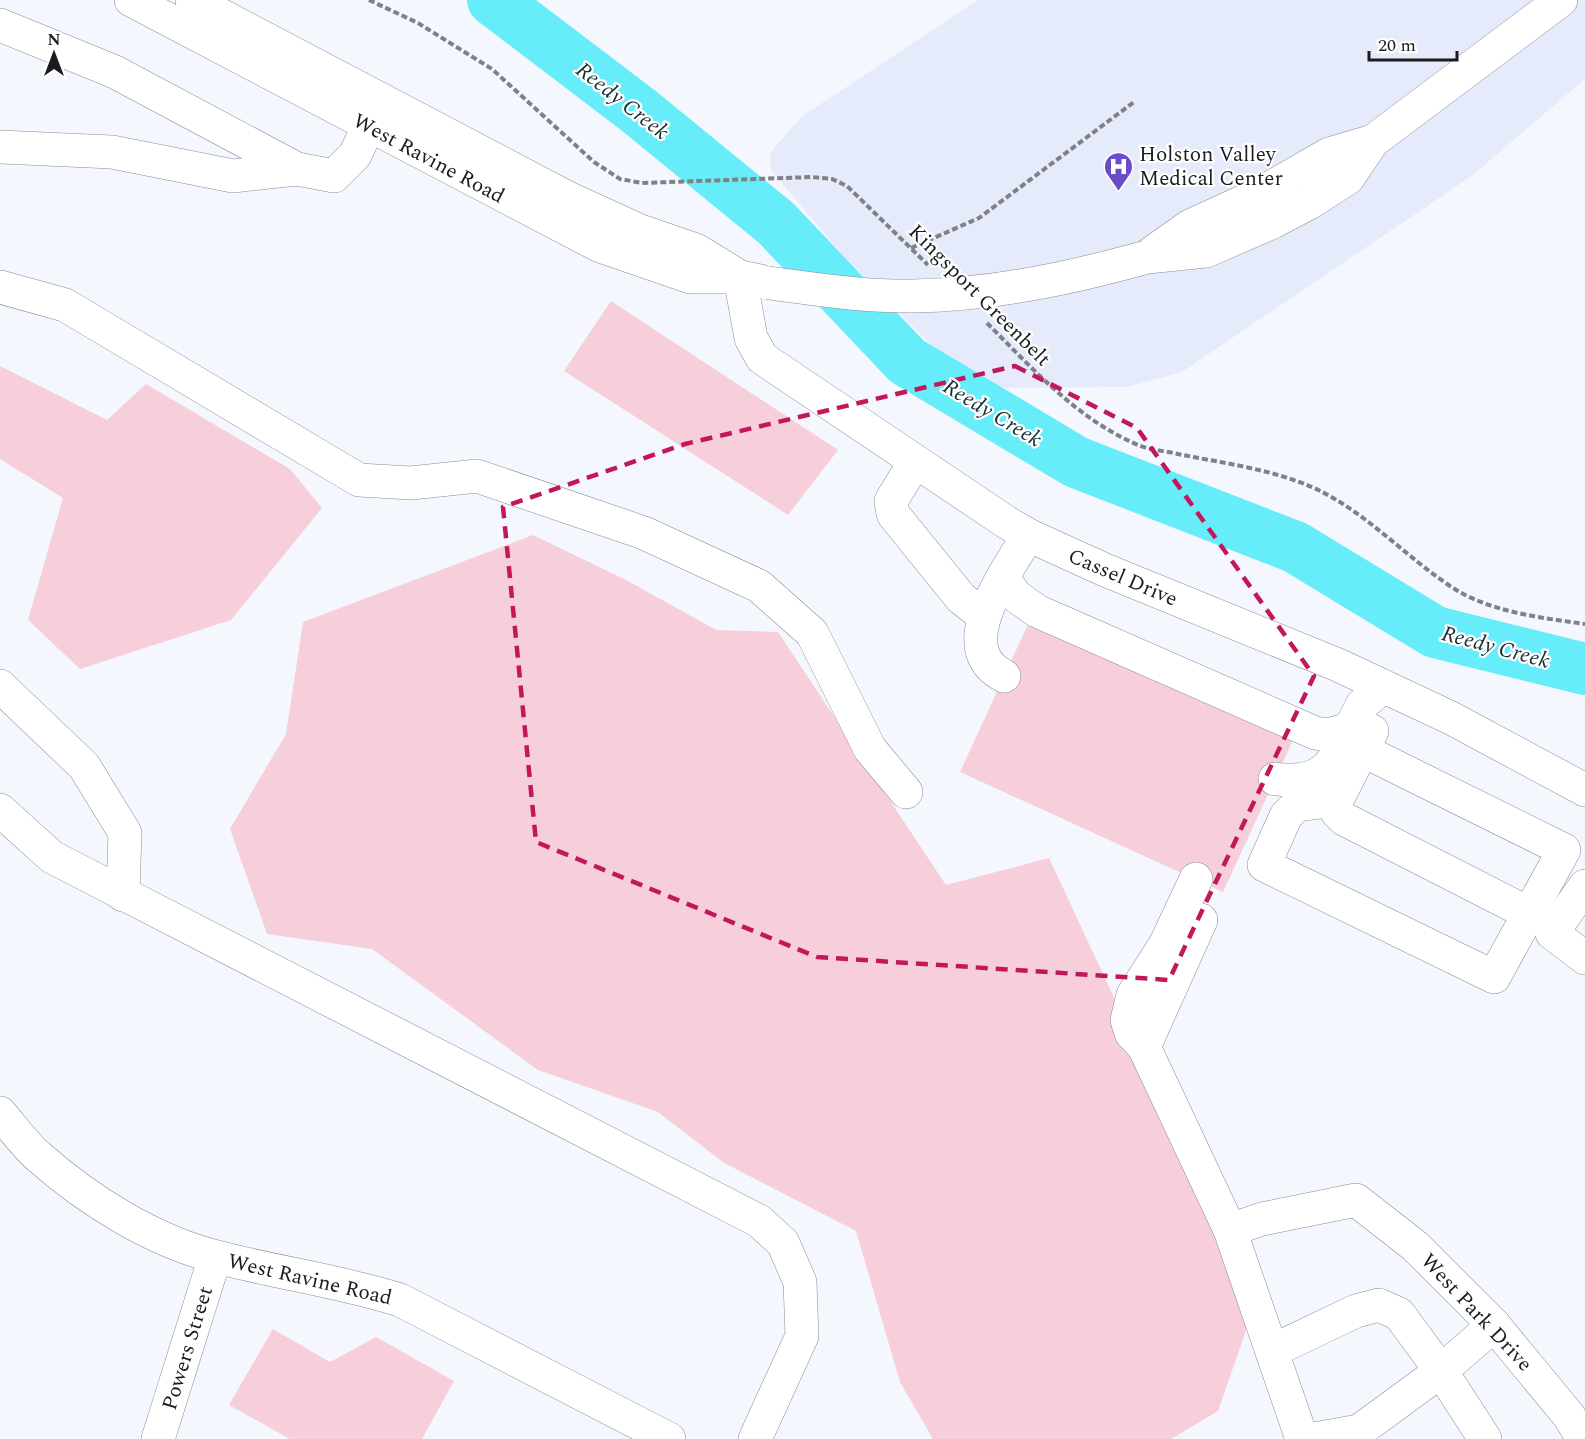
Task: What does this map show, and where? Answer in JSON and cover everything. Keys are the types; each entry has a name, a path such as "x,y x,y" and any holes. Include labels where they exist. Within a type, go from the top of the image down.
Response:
{"street":[{"name":"West Ravine Road","path":"130,0 375,113 638,230 696,250 754,280 830,291 913,296 1001,289 1086,274 1147,257 1190,226 1258,195 1329,154 1373,141 1561,0"},
{"name":"West Ravine Road","path":"192,0 375,113"},
{"path":"0,25 115,72 297,169"},
{"path":"0,147 112,152 233,176 297,169 334,176 355,155 375,113"},
{"name":"Cassel Drive","path":"754,280 751,338 762,358 915,462 1028,535 1105,570 1338,665 1450,718 1585,790"},
{"path":"0,288 65,305 359,480 411,483 477,476 644,533 759,586 812,633 870,749 906,792"},
{"path":"915,462 891,501 893,514 960,598 984,616"},
{"path":"1004,676 992,670 982,657 980,638 984,616 1028,535"},
{"path":"1004,580 1016,596 1037,612 1315,733 1357,740 1564,850 1494,977 1264,865 1286,816 1297,805 1337,800"},
{"path":"0,686 84,766 125,833 123,895"},
{"path":"1383,686 1362,705 1357,740 1337,800 1337,812 1344,819 1528,914"},
{"path":"1275,779 1296,782 1319,774 1357,740"},
{"path":"0,810 52,857 759,1221 783,1243 800,1282 802,1336 755,1439"},
{"path":"1206,884 1134,994 1127,1020 1131,1033 1144,1047 1230,1230 1302,1439"},
{"path":"1585,886 1552,933 1585,958"},
{"name":"West Ravine Road","path":"0,1113 38,1156 79,1188 123,1217 215,1257 364,1289 399,1300 669,1439"},
{"name":"West Park Drive","path":"1230,1230 1262,1219 1356,1200 1415,1246 1494,1324 1569,1416 1583,1439"},
{"name":"Powers Street","path":"158,1439 215,1257"},
{"path":"1272,1351 1356,1311 1380,1305 1399,1314 1441,1371 1485,1439"},
{"path":"1314,1439 1359,1431 1441,1371 1494,1324"}],"path":[{"name":"Kingsport Greenbelt","path":"369,0 418,23 492,69 594,162 620,179 642,183 773,178 832,179 848,186 936,272"},
{"path":"910,248 987,212 1134,102"},
{"name":"Kingsport Greenbelt","path":"986,322 1053,388 1091,421 1139,446 1278,475 1313,488 1345,505 1448,585 1484,604 1523,615 1585,624"}],"highlighted area":[{"path":"1015,366 1137,428 1314,676 1169,980 817,957 536,842 503,507 685,444"}],"shaded area":[{"name":"Holston Valley Medical Center","path":"978,0 1585,0 1585,79 1473,175 1182,372 1127,387 993,388 949,363 844,257 771,170 770,153 801,117"}],"building":[{"path":"611,301 838,450 788,515 564,371"},
{"path":"0,366 107,420 146,384 290,469 322,508 231,620 80,669 28,620 63,498 0,459"},
{"path":"533,535 628,581 716,630 778,632 946,885 1049,858 1256,1302 1218,1411 1171,1439 933,1439 900,1382 856,1231 724,1163 658,1112 538,1070 372,949 267,934 230,829 286,734 303,622"},
{"path":"1030,620 1293,740 1223,892 960,772"},
{"path":"273,1329 330,1362 376,1337 454,1381 422,1439 290,1439 229,1405"}],"waterway":[{"name":"Reedy Creek","path":"493,0 639,111 776,223 907,361 1076,462 1295,547 1435,632 1585,669"}],"place":[{"name":"Holston Valley Medical Center","path":"1118,192"}]}
